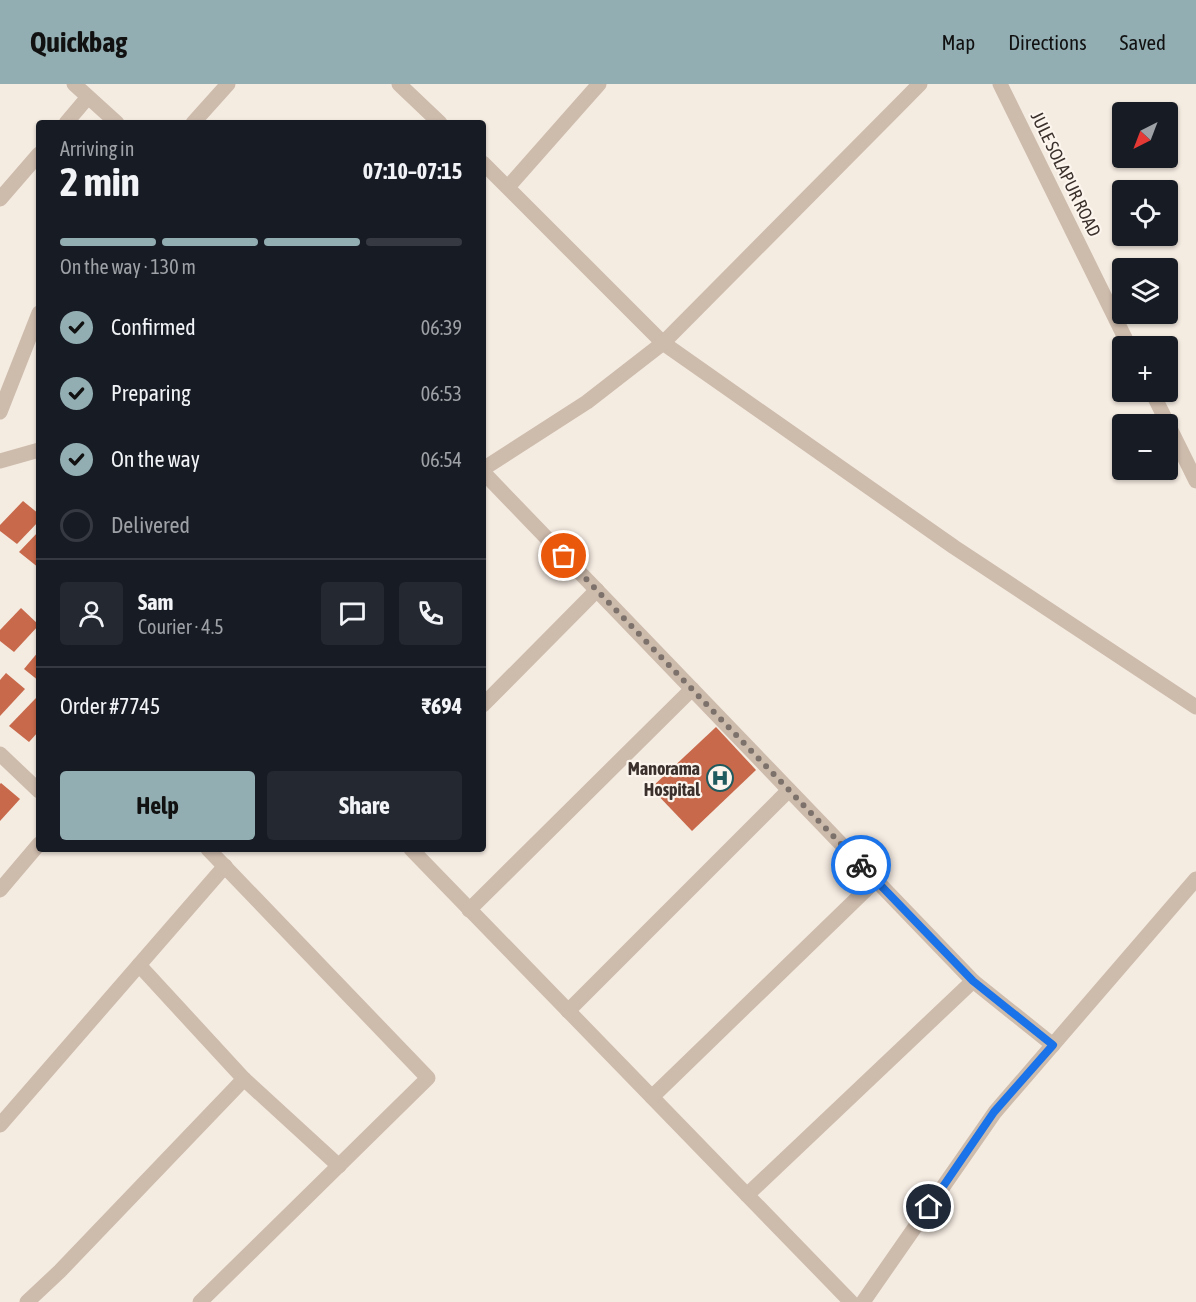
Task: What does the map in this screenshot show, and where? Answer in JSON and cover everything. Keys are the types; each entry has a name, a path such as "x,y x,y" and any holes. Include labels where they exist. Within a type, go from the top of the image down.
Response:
{"street":[{"path":"74,84 114,120"},
{"path":"196,120 228,84"},
{"path":"399,84 437,120"},
{"path":"508,187 599,84"},
{"path":"486,468 587,402 663,343 920,84"},
{"name":"JULE SOLAPUR ROAD","path":"1000,84 1125,336"},
{"path":"69,120 88,97"},
{"path":"0,199 36,157"},
{"path":"486,167 663,343 954,547 1196,707"},
{"path":"0,412 4,407 36,321"},
{"path":"1157,402 1196,481"},
{"path":"0,461 36,451"},
{"path":"486,473 973,981 1053,1045"},
{"path":"486,702 597,590"},
{"path":"470,910 692,689"},
{"path":"0,754 36,787"},
{"path":"568,1011 789,790"},
{"path":"0,890 36,848"},
{"path":"200,1302 428,1078 211,852"},
{"path":"414,852 851,1302"},
{"path":"0,1125 225,867"},
{"path":"863,1302 994,1112 1196,879"},
{"path":"651,1097 876,880"},
{"path":"139,965 243,1079 339,1166"},
{"path":"747,1195 973,981"},
{"path":"27,1302 243,1079"}],"building":[{"path":"23,501 36,512 36,524 17,544 0,531 0,525"},
{"path":"36,534 36,566 19,552"},
{"path":"21,608 36,622 36,628 14,652 0,641 0,630"},
{"path":"36,655 36,679 24,669"},
{"path":"6,673 25,689 0,716 0,680"},
{"path":"36,698 36,734 29,742 9,726"},
{"path":"716,727 756,770 692,831 651,788"},
{"path":"0,784 20,799 0,821"}],"way so far":[{"path":"564,556 861,865"}],"place":[{"name":"Manorama Hospital","path":"720,778"}],"route":[{"path":"861,865 973,981 1053,1045 994,1112 929,1207"}]}
